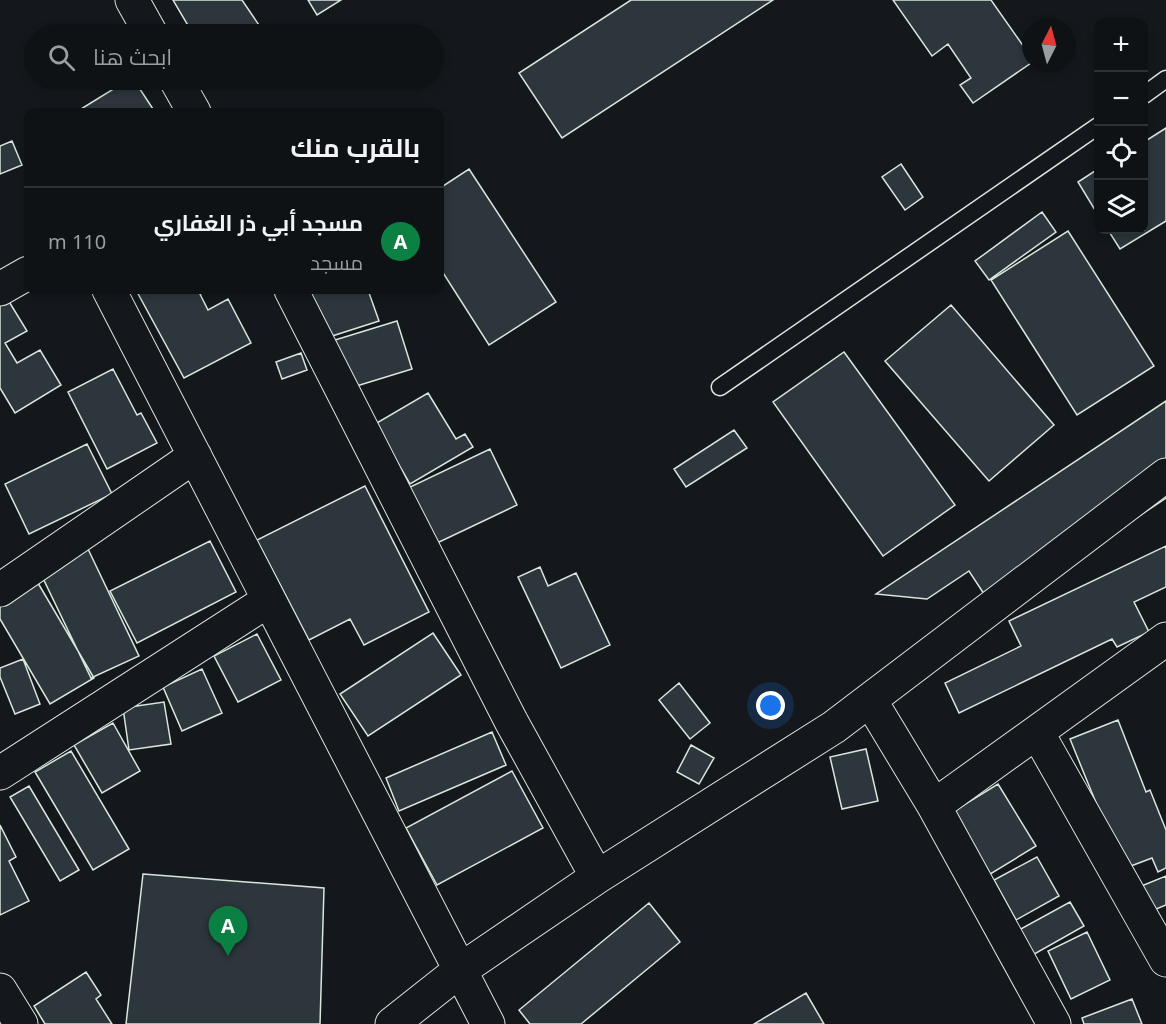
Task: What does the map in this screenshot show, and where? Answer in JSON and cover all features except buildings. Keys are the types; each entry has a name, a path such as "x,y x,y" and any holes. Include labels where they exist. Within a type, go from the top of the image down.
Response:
{"street":[{"path":"132,0 145,24"},
{"path":"182,90 192,108"},
{"path":"0,289 24,275"},
{"path":"111,294 488,1024"},
{"path":"293,294 511,721 597,877"},
{"path":"0,590 195,456"},
{"path":"392,1024 459,971 597,877 834,727 1166,475"},
{"path":"0,773 269,600"},
{"path":"934,806 1166,639"},
{"path":"870,700 934,806 1054,1024"},
{"path":"1037,732 1166,960"},
{"path":"0,990 21,1024"}],"lane":[{"path":"1148,92 1166,79"},
{"path":"720,387 1094,129"}],"place":[{"name":"مسجد أبي ذر الغفاري","path":"228,956"}]}
